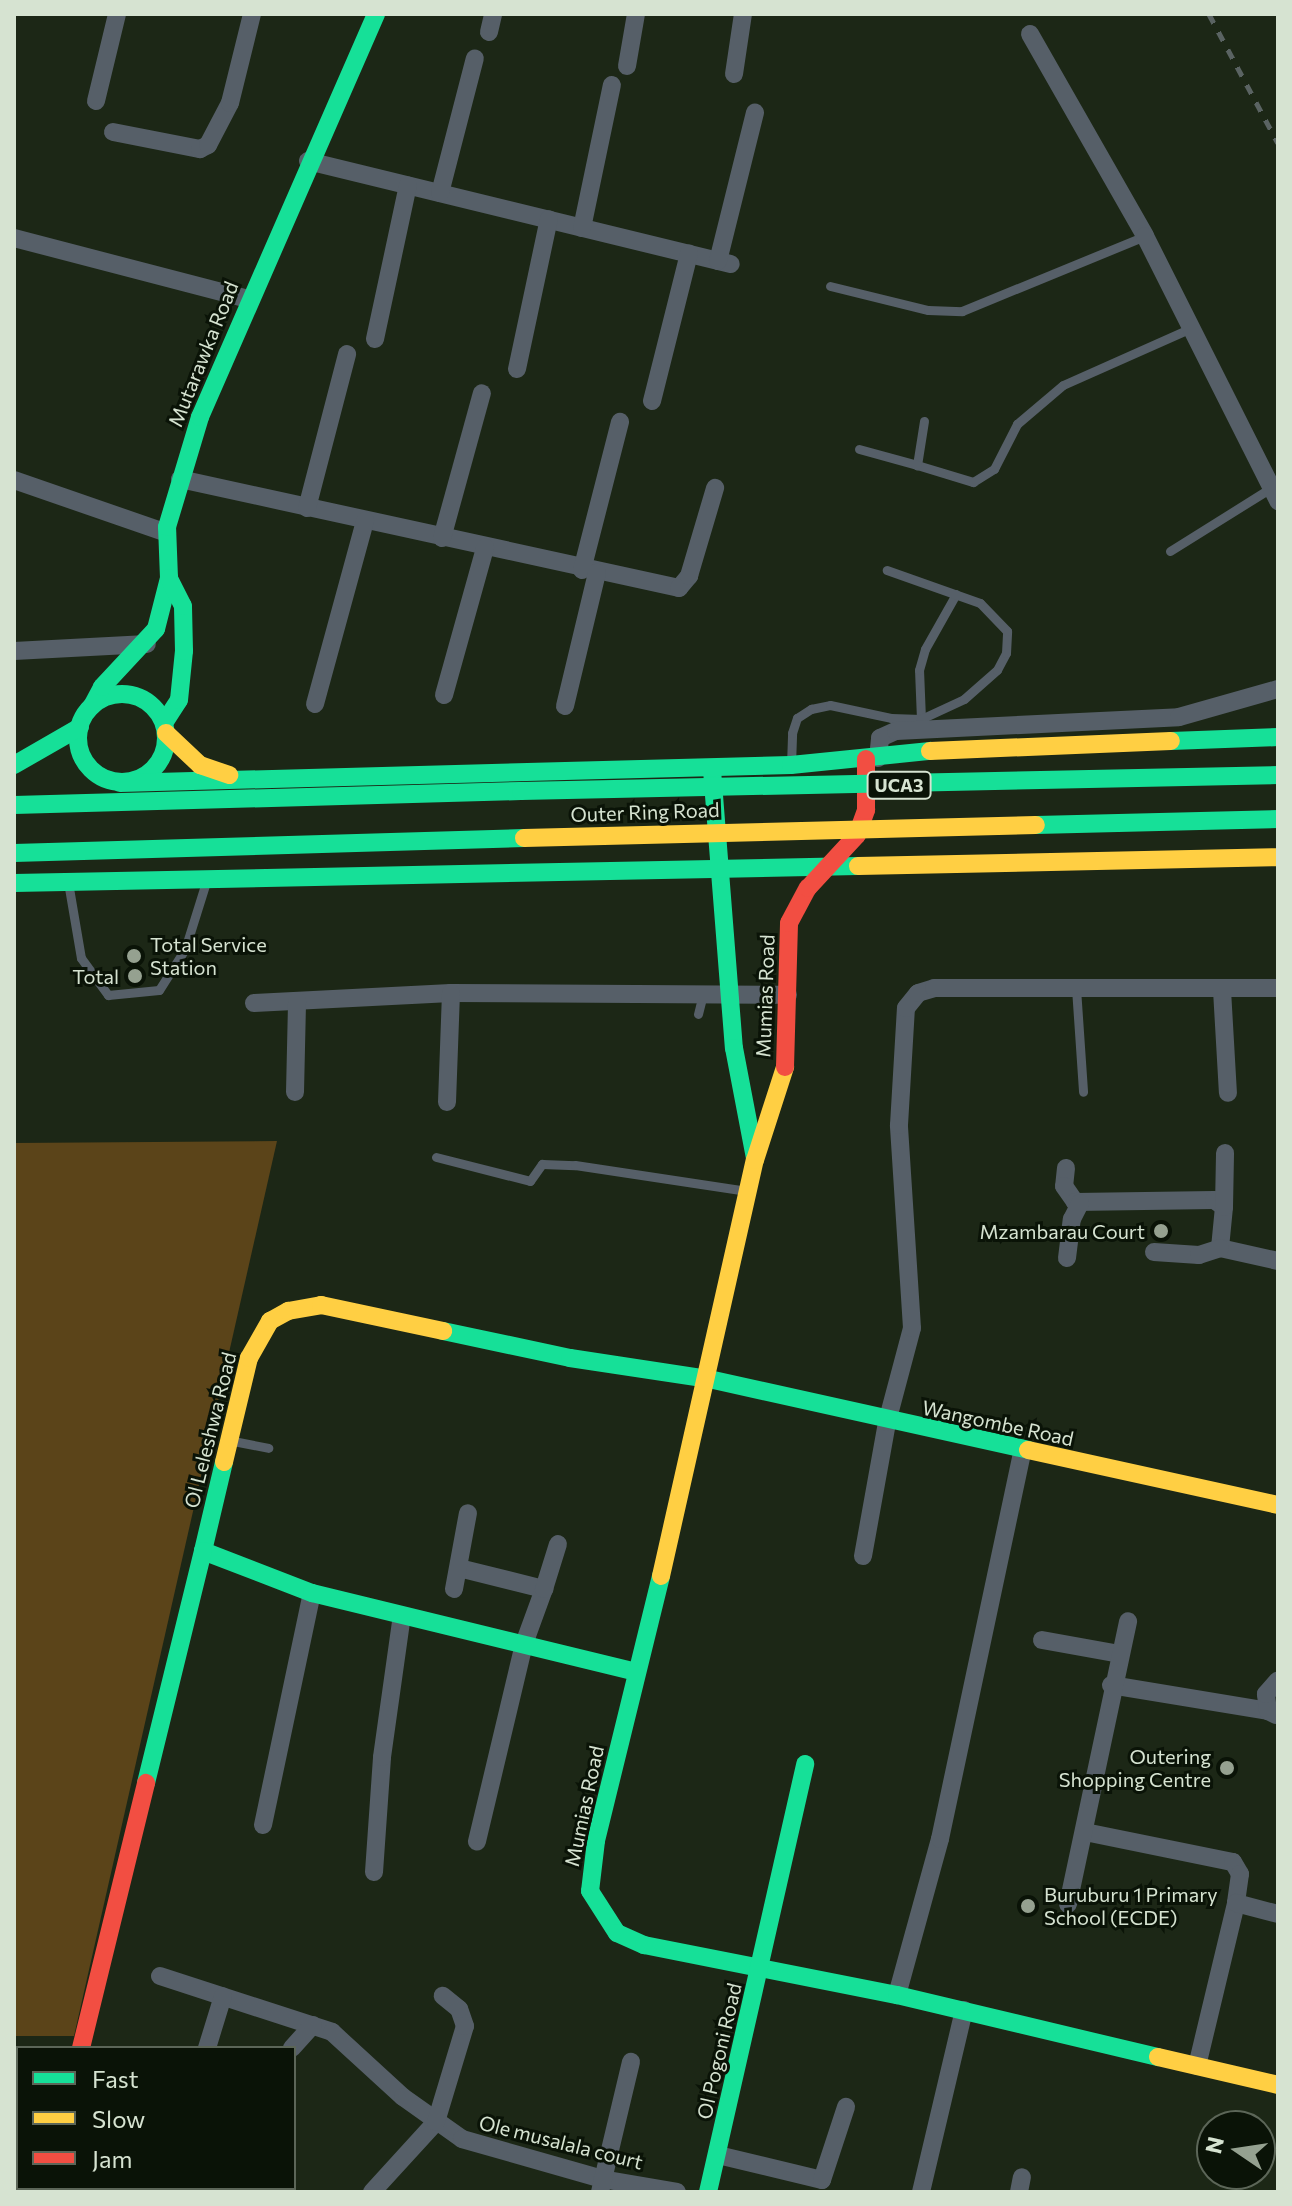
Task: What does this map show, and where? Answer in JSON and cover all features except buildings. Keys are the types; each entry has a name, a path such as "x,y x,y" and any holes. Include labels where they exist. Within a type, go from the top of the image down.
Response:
{"main road":[{"name":"Mutarawka Road","path":"92,706 102,687 147,644 161,617 169,578 167,533 180,479 248,299 376,14"},
{"path":"165,728 149,703 126,694 92,706 80,727 80,749 90,769 120,783 149,774 159,762 165,728 179,700 184,651 183,606 169,578"},
{"path":"14,765 80,727"},
{"name":"UCA3","path":"165,728 200,765 251,780"},
{"name":"UCA3","path":"120,783 791,765 879,757 1278,737"},
{"name":"Mumias Road","path":"879,757 862,824 803,896 789,923 785,1071 755,1160 709,1379 596,1841 590,1891 595,1906 617,1933 644,1945 897,1995 1278,2085"},
{"name":"Mumias Road","path":"711,767 723,867 728,991 755,1160"},
{"name":"Outer Ring Road","path":"14,805 1278,775"},
{"name":"Outer Ring Road","path":"14,853 1278,819"},
{"path":"14,883 723,867 953,868 1278,857"},
{"name":"Ol Leleshwa Road","path":"81,2046 229,1441 258,1338 270,1321 288,1311 321,1305 570,1358 709,1379"},
{"name":"Wangombe Road","path":"709,1379 887,1422 1278,1505"},
{"path":"203,1551 312,1593 637,1672"},
{"name":"Ol Pogoni Road","path":"708,2192 774,1920 805,1764"}],"street":[{"path":"96,101 117,14"},
{"path":"113,132 200,149 208,145 230,103 252,14"},
{"path":"627,66 636,14"},
{"path":"734,74 743,14"},
{"path":"1030,34 1145,236 1274,494"},
{"path":"440,193 475,58"},
{"path":"582,228 612,85"},
{"path":"308,161 724,262 755,113"},
{"path":"375,339 408,185"},
{"path":"517,369 549,219"},
{"path":"14,238 248,299"},
{"path":"652,401 689,254"},
{"path":"307,508 347,354"},
{"path":"442,538 482,393"},
{"path":"565,706 620,422"},
{"path":"180,479 589,571 679,588 689,576 715,488"},
{"path":"14,480 167,533"},
{"path":"315,704 365,521"},
{"path":"444,695 485,548"},
{"path":"14,651 147,644"},
{"path":"879,757 880,738 896,731 1179,717 1278,689"},
{"path":"863,1556 887,1422 912,1328 914,1297 905,1251 899,1125 906,1008 918,993 934,988 1278,988"},
{"path":"1222,990 1228,1093"},
{"path":"254,1003 451,993 728,991 788,995"},
{"path":"447,1102 451,993"},
{"path":"295,1092 297,1001"},
{"path":"1220,1248 1225,1153"},
{"path":"1066,1168 1064,1186 1069,1197 1080,1203 1205,1199 1224,1207"},
{"path":"1067,1258 1072,1219 1080,1203"},
{"path":"1154,1252 1199,1255 1220,1248 1278,1261"},
{"path":"897,1995 940,1839 1023,1450"},
{"path":"454,1589 468,1513"},
{"path":"477,1841 524,1644 558,1544"},
{"path":"459,1568 544,1589"},
{"path":"263,1825 312,1593"},
{"path":"374,1872 382,1757 402,1615"},
{"path":"1068,1904 1085,1832 1111,1685 1128,1621"},
{"path":"1042,1640 1120,1654"},
{"path":"1111,1685 1273,1714 1266,1694 1278,1680"},
{"path":"1085,1832 1233,1862 1240,1874 1236,1903 1197,2066"},
{"path":"1236,1903 1278,1914"},
{"name":"Ole musalala court","path":"160,1976 332,2032 364,2063 436,2122 483,2148 601,2186 677,2192"},
{"path":"208,2046 223,1996"},
{"path":"372,2192 436,2122 465,2026 459,2009 443,1996"},
{"path":"921,2192 964,2010"},
{"path":"294,2046 313,2025"},
{"path":"601,2186 631,2062"},
{"path":"718,2155 821,2186 846,2107"}],"lane":[{"path":"830,286 928,310 962,311 1145,236"},
{"path":"859,449 973,482 994,469 1017,424 1063,385 1191,328"},
{"path":"917,465 924,421"},
{"path":"1170,551 1274,494"},
{"path":"791,765 792,733 797,718 811,709 830,705 891,718 921,719 964,699 997,670 1006,653 1007,631 997,616 956,594 887,570"},
{"path":"921,719 922,659 956,594"},
{"path":"717,798 716,780 731,766"},
{"path":"68,882 81,958 108,995 159,990 185,949 207,878"},
{"path":"1076,988 1083,1092"},
{"path":"698,1014 704,991"},
{"path":"436,1157 530,1181 542,1164 575,1165 749,1192"},
{"path":"229,1441 268,1448"}],"shaded area":[{"path":"277,1141 74,2036 14,2036 14,1143"}],"railway":[{"path":"1209,14 1278,143"}],"traffic: fast":[{"path":"92,706 102,687 156,629 169,578 167,527 200,417 376,14"},
{"path":"164,723 179,700 184,651 183,606 169,578"},
{"path":"122,694 139,698 153,707 162,721 166,738 162,755 153,769 139,778 122,782 105,778 91,769 82,755 78,738 82,721 91,707 105,698 122,694"},
{"path":"14,765 80,727"},
{"path":"1171,741 1278,737"},
{"path":"120,783 791,765 930,751"},
{"path":"712,770 734,1048 755,1158"},
{"path":"521,791 1278,775"},
{"path":"14,805 521,791"},
{"path":"1036,825 1278,819"},
{"path":"14,853 524,838"},
{"path":"14,883 858,866"},
{"path":"443,1331 570,1358 709,1379 1028,1450"},
{"path":"224,1462 203,1551 312,1593 637,1672"},
{"path":"146,1783 203,1551"},
{"path":"661,1576 596,1841 590,1891 617,1933 644,1945 897,1995 1158,2057"},
{"path":"708,2192 805,1764"}],"traffic: slow":[{"path":"166,733 200,765 229,775"},
{"path":"930,751 1171,741"},
{"path":"524,838 1036,825"},
{"path":"858,866 1278,857"},
{"path":"661,1576 755,1160 785,1067"},
{"path":"224,1462 249,1358 270,1321 288,1311 321,1305 443,1331"},
{"path":"1028,1450 1278,1505"},
{"path":"1158,2057 1278,2085"}],"traffic: jam":[{"path":"785,1067 789,923 808,888 857,835 866,810 866,759"},
{"path":"81,2046 146,1783"}],"place":[{"name":"Total Service Station","path":"134,956"},
{"name":"Total","path":"135,976"},
{"name":"Mzambarau Court","path":"1161,1231"},
{"name":"Outering Shopping Centre","path":"1227,1768"},
{"name":"Buruburu 1 Primary School (ECDE)","path":"1028,1906"}]}
